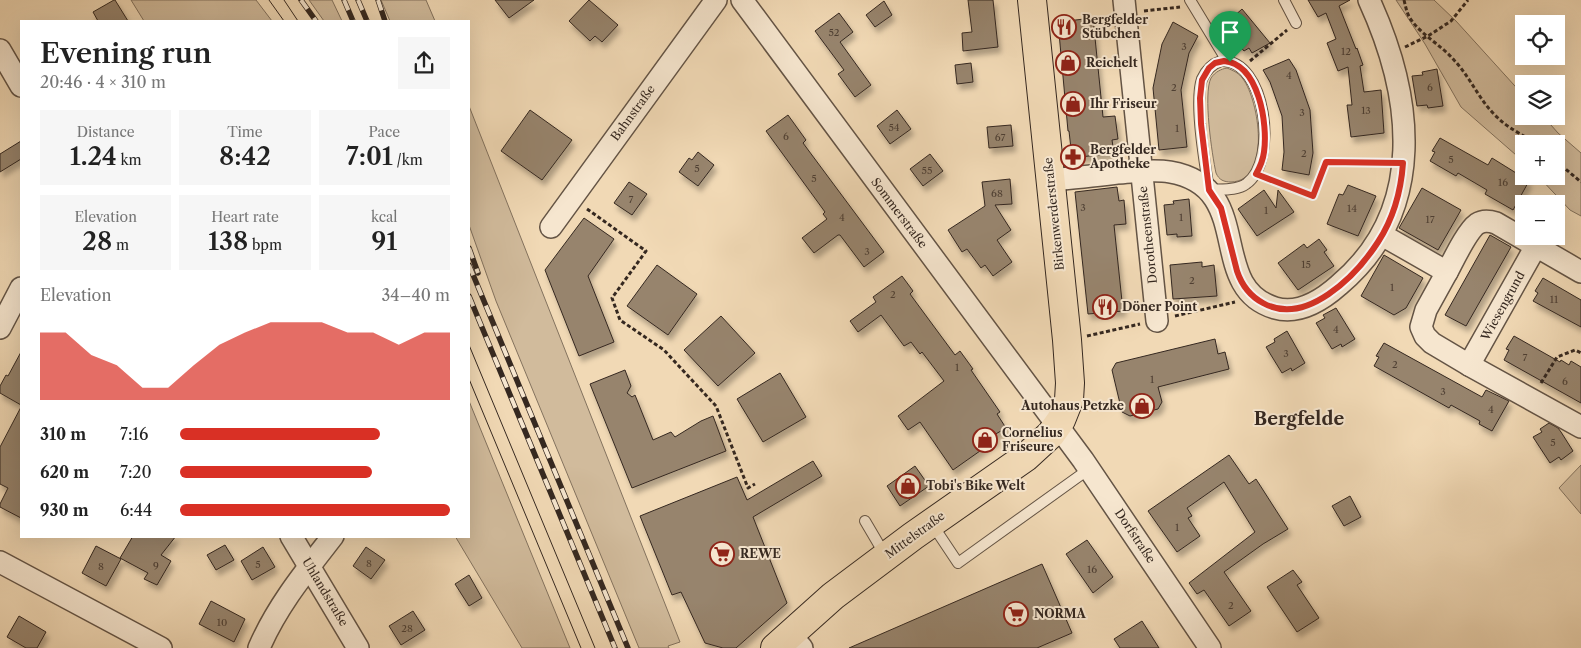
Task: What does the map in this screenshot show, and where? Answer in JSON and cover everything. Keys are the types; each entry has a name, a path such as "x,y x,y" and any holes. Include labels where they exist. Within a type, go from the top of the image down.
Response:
{"main road":[{"name":"Birkenwerderstraße","path":"1032,0 1070,383 1067,407 1058,426"},
{"name":"Mittelstraße","path":"789,643 833,596 931,523 1026,457 1044,442 1058,426"}],"street":[{"name":"Bahnstraße","path":"551,227 716,0"},
{"name":"Sommerstraße","path":"742,0 1058,426"},
{"path":"1050,180 1141,171 1176,173 1195,180 1209,190 1221,208 1237,271 1244,286 1255,298 1265,304 1288,310 1312,304 1326,296 1360,265 1372,251 1382,235 1397,199 1401,182 1404,144 1401,107 1389,55 1369,0"},
{"name":"Dorotheenstraße","path":"1124,7 1157,321"},
{"path":"0,50 20,84"},
{"path":"1581,272 1496,223 1487,221 1478,224 1471,231 1447,272 1426,310 1421,326 1424,336 1432,343 1581,428"},
{"path":"1382,235 1447,272"},
{"name":"Wiesengrund","path":"1469,365 1536,246"},
{"path":"0,328 20,290"},
{"name":"Dorfstraße","path":"1058,426 1090,470 1210,648"},
{"name":"Uhlandstraße","path":"292,538 358,648"},
{"path":"259,648 288,594 332,538"},
{"path":"0,562 161,648"}],"lane":[{"path":"1284,0 1296,23"},
{"path":"1192,3 1227,61"},
{"path":"1233,62 1242,68 1251,78 1264,122 1264,152 1256,174 1247,184 1241,187 1209,190 1201,124 1200,85 1209,68 1215,63 1233,62"},
{"path":"931,523 958,564 1090,470"},
{"path":"865,521 886,556"}],"path":[{"path":"1404,0 1407,14 1412,22 1456,62 1484,104 1511,129 1521,135"},
{"path":"1389,55 1428,36 1450,21 1468,0"},
{"path":"1124,7 1192,3"},
{"path":"1242,68 1296,23"},
{"path":"1256,174 1313,196 1326,162 1403,163"},
{"path":"1565,168 1581,182"},
{"path":"572,199 646,251 612,298 620,320 664,350 716,406 748,488 755,484"},
{"path":"1532,400 1557,357 1575,350 1581,353"}],"shaded area":[{"path":"131,0 256,0 271,20 143,20"},
{"path":"309,0 332,0 342,20 323,20"},
{"path":"381,0 426,0 435,20 390,20"},
{"path":"1396,0 1434,0 1456,21 1515,86 1515,125 1551,125 1560,135 1515,135 1515,154 1461,107 1425,44"},
{"path":"1227,68 1240,75 1249,89 1254,104 1258,138 1257,155 1252,168 1244,178 1231,182 1222,180 1216,173 1208,110 1211,78 1218,71"},
{"path":"470,109 680,642 668,646 669,648 639,648 496,301 470,228"},
{"path":"1565,139 1581,153 1581,216 1565,205 1565,195 1556,195 1546,185 1565,185"},
{"path":"470,403 570,648 522,648 456,538 470,538"},
{"path":"1581,465 1581,514 1559,488"}],"building":[{"path":"115,0 127,20 97,20 93,12"},
{"path":"495,0 534,0 509,18"},
{"path":"589,0 618,25 602,42 595,36 590,41 569,21"},
{"path":"968,0 993,0 998,47 963,51 962,33 972,32"},
{"path":"1308,0 1350,0 1339,6 1363,65 1360,66 1364,92 1381,90 1384,133 1351,137 1347,105 1352,105 1348,67 1338,71 1327,43 1336,39 1326,13 1318,17"},
{"path":"884,1 892,15 875,27 866,15"},
{"path":"1242,9 1270,43 1252,53 1249,48 1244,51 1225,28 1233,21 1231,19"},
{"path":"839,13 853,32 840,42 871,85 855,97 838,74 844,70 815,31"},
{"path":"1093,18 1103,117 1115,116 1118,139 1112,140 1114,153 1072,158 1058,22"},
{"path":"1173,22 1198,36 1189,53 1181,90 1187,147 1159,150 1153,88 1162,44"},
{"path":"1289,59 1296,70 1310,110 1313,153 1309,175 1282,170 1284,152 1282,116 1270,82 1263,70"},
{"path":"971,63 973,82 957,84 955,65"},
{"path":"1437,69 1443,106 1428,108 1427,105 1417,106 1412,76 1423,75 1422,72"},
{"path":"530,110 572,140 542,180 501,151"},
{"path":"897,110 911,129 890,144 877,126"},
{"path":"788,115 806,140 803,143 884,252 864,267 840,235 814,253 802,238 827,219 823,214 825,212 766,131"},
{"path":"1011,125 1013,146 989,148 987,127"},
{"path":"1440,138 1488,165 1492,158 1515,172 1515,185 1527,185 1521,195 1515,195 1515,206 1513,210 1485,194 1487,190 1458,173 1456,176 1430,161 1435,152 1432,151"},
{"path":"20,142 20,160 0,172 0,154"},
{"path":"698,152 714,165 698,186 679,172 689,158 692,160"},
{"path":"930,154 943,171 923,186 910,169"},
{"path":"1010,179 1012,204 995,205 1011,230 997,240 1012,262 993,276 985,265 981,268 967,249 962,252 948,230 985,206 982,182"},
{"path":"629,182 647,194 632,215 614,203"},
{"path":"1348,185 1376,196 1358,236 1327,224 1339,194 1343,195"},
{"path":"1117,187 1119,201 1124,200 1126,224 1114,225 1123,311 1088,314 1075,192"},
{"path":"1422,188 1461,210 1438,250 1399,228"},
{"path":"1264,190 1276,208 1278,190 1294,212 1257,236 1238,209"},
{"path":"1189,199 1192,236 1177,237 1177,234 1167,235 1164,205 1174,204 1173,201"},
{"path":"584,218 614,239 588,276 614,342 579,356 545,270"},
{"path":"1490,235 1511,247 1466,326 1445,315"},
{"path":"1319,239 1327,250 1324,252 1334,266 1298,290 1278,263 1304,244 1307,248"},
{"path":"1384,255 1423,278 1406,308 1394,315 1361,296"},
{"path":"1202,262 1202,267 1214,265 1217,296 1173,299 1170,265"},
{"path":"657,265 697,294 668,335 627,306"},
{"path":"902,276 913,291 910,294 955,355 960,351 973,369 971,370 1000,412 997,414 1006,428 994,435 997,439 953,470 920,422 908,430 898,416 944,381 922,352 920,354 911,342 904,346 881,315 858,332 850,321 876,302 873,297"},
{"path":"1543,278 1581,300 1581,327 1533,301 1538,293 1535,291"},
{"path":"1336,308 1355,339 1342,347 1341,344 1332,349 1316,323 1325,318 1323,315"},
{"path":"721,316 755,353 718,386 684,350"},
{"path":"1287,331 1305,363 1292,371 1291,368 1282,373 1266,347 1275,342 1274,339"},
{"path":"1514,336 1560,362 1561,360 1569,365 1571,361 1581,367 1581,403 1504,360 1509,350 1506,349"},
{"path":"1215,339 1218,354 1225,352 1229,369 1158,387 1162,402 1158,409 1130,416 1122,412 1112,370 1116,363"},
{"path":"1384,343 1482,397 1486,390 1509,401 1492,431 1479,424 1480,421 1451,405 1449,408 1374,366 1379,357 1376,356"},
{"path":"20,354 20,404 0,393 0,386 6,375 8,376"},
{"path":"625,370 631,386 627,393 632,397 635,395 653,440 671,432 675,437 713,416 726,451 632,488 590,384"},
{"path":"780,373 806,417 763,442 737,399"},
{"path":"20,409 20,517 0,507 8,488 0,484 0,447"},
{"path":"1549,423 1558,428 1573,451 1561,460 1559,457 1550,463 1533,437 1542,432 1540,429"},
{"path":"1229,455 1249,484 1256,479 1288,529 1224,572 1251,611 1229,626 1204,590 1197,594 1189,583 1255,532 1224,482 1187,508 1192,516 1188,518 1200,536 1177,552 1148,511"},
{"path":"813,461 822,476 753,517 787,603 736,648 723,648 705,643 681,592 672,595 640,516 737,477 747,500"},
{"name":"Tobi's Bike Welt","path":"915,466 929,486 900,506 887,486"},
{"path":"1350,496 1361,517 1344,526 1332,506"},
{"path":"132,538 174,538 161,555 171,561 157,585 144,579 148,573 120,558"},
{"path":"1087,540 1113,577 1093,593 1066,554"},
{"path":"225,545 234,560 216,570 207,555"},
{"path":"96,546 121,559 106,586 82,573"},
{"path":"263,547 275,567 252,580 241,561"},
{"path":"366,547 385,560 371,579 353,566"},
{"path":"1042,564 1072,633 1037,648 849,648"},
{"path":"1293,570 1302,582 1297,585 1319,618 1297,632 1267,587"},
{"path":"469,575 482,598 469,606 455,584"},
{"path":"211,601 245,619 234,642 199,624"},
{"path":"413,611 425,630 401,645 389,626"},
{"path":"19,616 46,632 37,648 26,648 7,637"},
{"path":"1142,621 1159,648 1120,648 1114,639"}],"tram line":[{"path":"269,0 283,20"},
{"path":"284,0 297,20"},
{"path":"470,347 595,648"},
{"path":"470,381 581,648"}],"railway":[{"path":"301,0 315,20"},
{"path":"344,0 353,20"},
{"path":"358,0 367,20"},
{"path":"378,0 385,20"},
{"path":"470,251 478,273"},
{"path":"470,267 628,648"},
{"path":"470,298 615,648"}],"place":[{"name":"Bergfelder Stübchen","path":"1064,27"},
{"name":"Reichelt","path":"1068,63"},
{"name":"Ihr Friseur","path":"1073,104"},
{"name":"Bergfelder Apotheke","path":"1073,157"},
{"name":"Döner Point","path":"1105,307"},
{"name":"Autohaus Petzke","path":"1142,406"},
{"name":"Cornelius Friseure","path":"985,440"},
{"name":"Tobi's Bike Welt","path":"908,486"},
{"name":"REWE","path":"722,554"},
{"name":"NORMA","path":"1016,614"}],"district":[{"name":"Bergfelde","path":"1299,419"}],"route":[{"path":"1230,62 1239,65 1251,78 1262,111 1265,146 1262,161 1256,174 1313,196 1326,162 1403,163 1401,182 1393,211 1372,251 1354,272 1334,290 1312,304 1294,310 1276,308 1265,304 1250,294 1244,286 1237,271 1221,208 1209,190 1201,124 1200,85 1209,68 1215,63 1230,62"}]}
